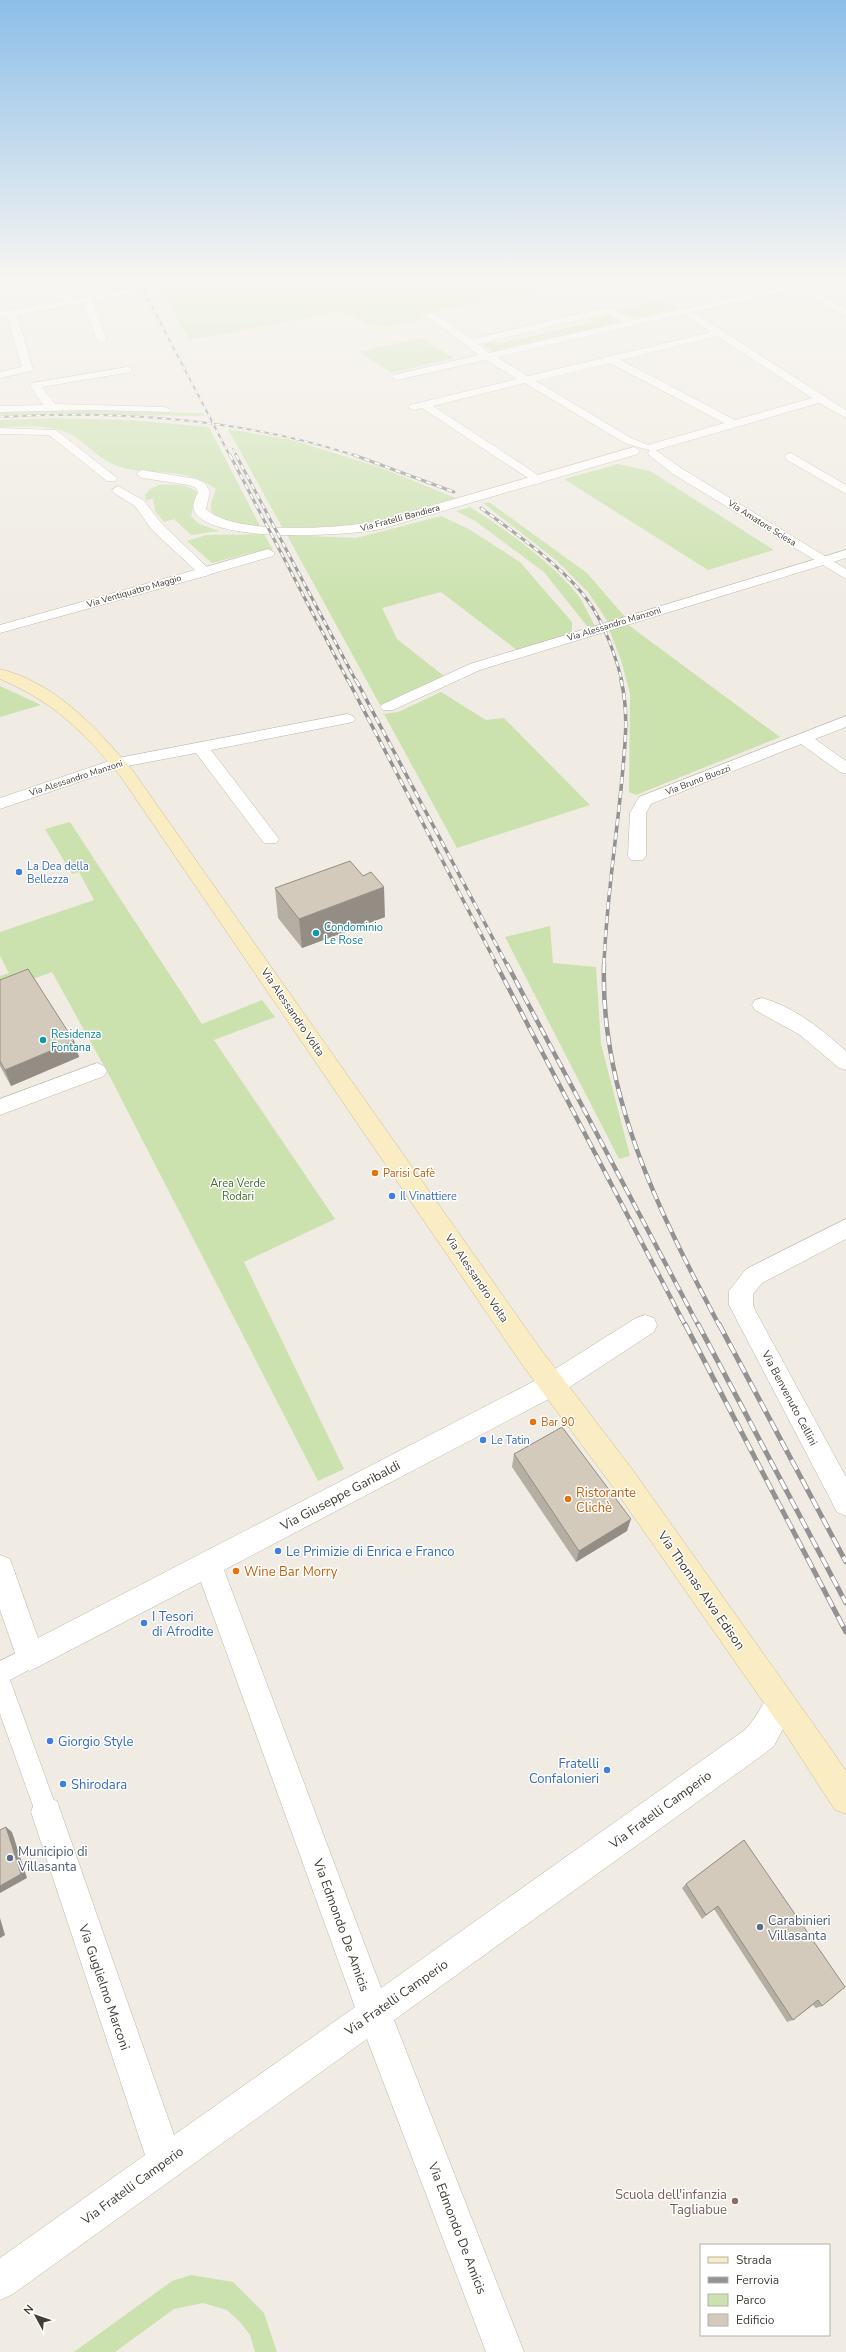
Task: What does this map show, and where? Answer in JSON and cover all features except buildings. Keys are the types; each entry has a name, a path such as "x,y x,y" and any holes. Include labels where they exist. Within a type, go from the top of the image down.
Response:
{"main road":[{"name":"Via Alessandro Volta","path":"0,673 36,690 68,709 85,724 118,763 197,873 530,1355 553,1384"},
{"name":"Via Thomas Alva Edison","path":"553,1384 654,1522 781,1703 846,1799"}],"street":[{"path":"36,388 51,407"},
{"path":"496,388 438,402 421,402 537,480"},
{"name":"Via Amatore Sciesa","path":"541,388 846,575"},
{"path":"665,388 734,424"},
{"path":"803,388 846,415"},
{"name":"Via Fratelli Bandiera","path":"118,490 132,479 170,479 192,482 201,486 204,492 200,510 209,519 223,526 249,529 342,531 376,526 820,399"},
{"path":"0,409 51,407 165,410"},
{"path":"0,431 52,432 132,479 139,503"},
{"path":"791,457 846,490"},
{"path":"132,479 109,483 110,486 139,503 158,527 204,572"},
{"name":"Via Ventiquattro Maggio","path":"0,629 268,553"},
{"name":"Via Alessandro Manzoni","path":"388,707 475,667 846,554"},
{"name":"Via Alessandro Manzoni","path":"0,804 118,763 347,719"},
{"name":"Via Bruno Buozzi","path":"637,856 638,813 645,801 846,721"},
{"path":"804,739 846,769"},
{"path":"201,748 270,839"},
{"path":"762,1005 788,1015 826,1044 846,1063"},
{"path":"0,1107 96,1071"},
{"name":"Via Benvenuto Cellini","path":"846,1228 754,1276 741,1291 741,1306 846,1503"},
{"name":"Via Giuseppe Garibaldi","path":"30,1656 208,1565 553,1384 645,1325"},
{"name":"Via Edmondo De Amicis","path":"208,1565 374,2013 505,2352"},
{"path":"0,1569 30,1656 0,1673"},
{"path":"0,1682 46,1812"},
{"name":"Via Fratelli Camperio","path":"0,2281 165,2161 763,1735 781,1703"},
{"name":"Via Guglielmo Marconi","path":"46,1812 165,2161"}],"green space":[{"path":"64,410 203,413 204,416 55,414 0,416 0,412"},
{"path":"51,418 131,420 209,427 260,526 234,523 221,519 211,511 211,503 216,489 192,477 180,474 133,470 114,465 77,438 60,430 40,427 0,428 0,420"},
{"path":"228,429 292,440 379,467 456,498 377,521 343,527 282,527"},
{"path":"618,464 650,471 774,550 708,570 564,479"},
{"path":"159,485 184,486 197,492 191,516 199,524 219,531 191,535 174,519 164,522 155,511 153,498 146,501 145,495 150,489"},
{"path":"489,502 587,573 625,617 608,622 588,592 557,561 483,503"},
{"path":"470,507 498,525 541,558 554,570 577,594 595,626 587,626 544,572 475,521 456,511"},
{"path":"441,516 469,529 520,562 572,622 572,632 518,651 441,592 382,608 397,639 444,676 380,705 287,535 356,538"},
{"path":"264,534 273,550 260,554 257,551 212,563 187,541 206,535"},
{"path":"627,624 780,737 636,795 629,792 630,694 621,660 609,629"},
{"path":"0,686 41,705 0,717"},
{"path":"441,692 486,720 504,718 590,805 457,848 384,714 398,712"},
{"name":"Area Verde Rodari","path":"70,822 202,1024 262,1000 275,1017 214,1040 335,1219 244,1262 344,1469 318,1481 110,1077 52,972 0,991 0,976 9,973 0,956 0,932 94,900 79,872 72,874 45,829"},
{"path":"550,926 553,963 596,967 601,1044 630,1156 619,1159 505,937"},
{"path":"191,2275 233,2282 264,2313 277,2352 255,2352 250,2335 240,2322 227,2310 203,2303 174,2309 115,2352 74,2352 172,2281"}],"railway":[{"path":"194,388 214,424"},
{"path":"0,417 90,415 180,420 214,424"},
{"path":"214,424 270,433 314,443 355,456"},
{"path":"214,424 230,456"},
{"path":"233,449 237,456"},
{"path":"230,455 348,681"},
{"path":"236,455 356,681"},
{"path":"355,456 454,492"},
{"path":"481,508 547,558 582,593 601,623 615,658 622,681"},
{"path":"348,680 497,965"},
{"path":"356,680 507,965"},
{"path":"604,965 609,899 625,748 626,721 624,694 621,680"},
{"path":"496,964 685,1325"},
{"path":"507,964 698,1325"},
{"path":"604,965 605,1012 612,1060 623,1106 655,1196 719,1325"},
{"path":"685,1324 846,1632"},
{"path":"698,1324 846,1603"},
{"path":"719,1324 846,1562"}],"place":[{"name":"La Dea della Bellezza","path":"19,872"},
{"name":"Condominio Le Rose","path":"316,933"},
{"name":"Residenza Fontana","path":"43,1040"},
{"name":"Parisi Cafè","path":"375,1173"},
{"name":"Il Vinattiere","path":"392,1196"},
{"name":"Bar 90","path":"533,1422"},
{"name":"Le Tatin","path":"483,1440"},
{"name":"Ristorante Clichè","path":"568,1499"},
{"name":"Le Primizie di Enrica e Franco","path":"278,1551"},
{"name":"Wine Bar Morry","path":"236,1571"},
{"name":"I Tesori di Afrodite","path":"144,1623"},
{"name":"Giorgio Style","path":"50,1741"},
{"name":"Fratelli Confalonieri","path":"607,1770"},
{"name":"Shirodara","path":"63,1784"},
{"name":"Municipio di Villasanta","path":"10,1858"},
{"name":"Carabinieri Villasanta","path":"760,1927"},
{"name":"Scuola dell'infanzia Tagliabue","path":"735,2201"}]}
